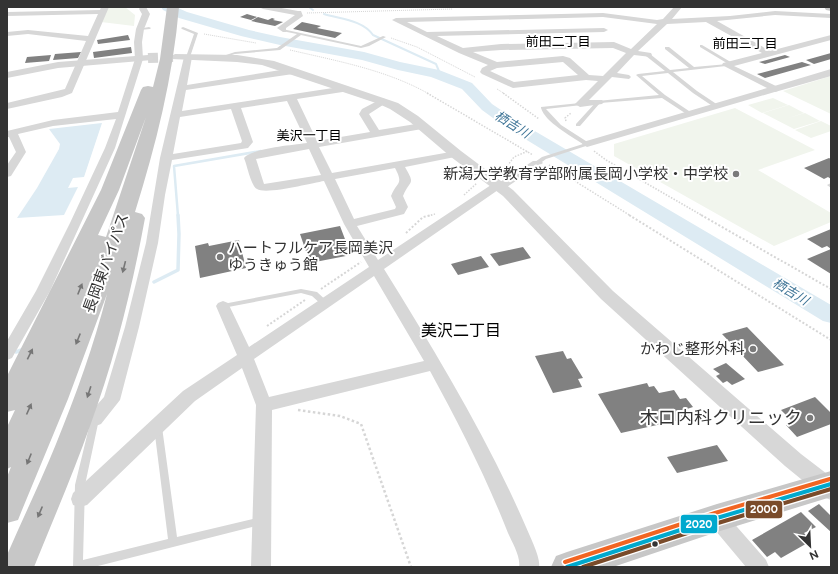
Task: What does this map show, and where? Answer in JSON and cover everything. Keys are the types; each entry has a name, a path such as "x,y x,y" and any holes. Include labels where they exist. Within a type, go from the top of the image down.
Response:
{"highway":[{"name":"長岡東バイパス","path":"7,457 53,355 109,217 144,114 167,18"},
{"name":"長岡東バイパス","path":"7,510 95,296 142,159 166,65 167,18"},
{"path":"7,402 100,211 149,89"},
{"path":"18,567 86,422 130,245 138,201 142,159"},
{"path":"567,567 717,518 829,487"}],"street":[{"path":"263,7 298,14 298,18 281,28 283,30"},
{"path":"586,7 614,45"},
{"path":"580,104 607,76 665,22 678,7"},
{"path":"7,354 43,291 76,223 99,173 144,59 138,42 140,29 146,14 141,8"},
{"path":"549,8 553,8 559,17"},
{"path":"7,14 104,10"},
{"path":"7,106 66,93 69,91 91,39 94,23 104,10"},
{"path":"496,65 439,41 396,20 603,15 638,21 665,22 730,18 775,13 831,16"},
{"path":"31,27 37,18 76,21"},
{"path":"706,19 770,54"},
{"path":"7,34 31,27 91,39"},
{"path":"426,34 604,30"},
{"path":"729,64 831,37"},
{"path":"462,51 501,47 614,45 632,52 648,54"},
{"path":"175,57 222,57 261,61 383,101 405,112 456,154 497,181 607,295 793,460 829,487"},
{"path":"86,422 103,411 112,400 132,327 152,243 166,158 175,115 183,88 188,57"},
{"path":"7,75 37,68 81,63 144,59"},
{"path":"586,77 567,60 563,59 496,65 486,68 485,72 513,85 586,77 626,76"},
{"path":"729,64 775,89"},
{"path":"183,88 293,71"},
{"path":"586,147 831,72"},
{"path":"175,115 346,89"},
{"path":"291,98 368,265 434,364 472,432 504,499 526,552 530,563 529,567"},
{"path":"376,134 364,114 366,110 383,101"},
{"path":"580,104 599,102"},
{"path":"166,158 244,146 248,142 235,106"},
{"path":"7,174 20,152 9,133 53,123 122,115"},
{"path":"422,126 252,156 250,158 259,185 267,188 456,154"},
{"path":"80,499 189,396 246,358 323,296 497,181 541,161"},
{"path":"350,224 400,211 402,207 398,193 406,181 398,164"},
{"path":"223,306 264,404 261,567"},
{"path":"264,404 434,364"},
{"path":"717,518 759,567"}],"lane":[{"path":"140,29 167,18 196,33 188,57"},
{"path":"283,30 299,35 361,47 370,45 376,39 384,36"},
{"path":"222,57 235,53 278,48 299,35"},
{"path":"701,46 729,64"},
{"path":"667,48 693,68"},
{"path":"648,54 669,72 716,106"},
{"path":"626,76 638,76 729,64"},
{"path":"638,76 663,96 690,114"},
{"path":"578,125 599,102 663,96"},
{"path":"580,104 543,108 558,126 586,147"},
{"path":"541,161 586,147"},
{"path":"223,306 301,291 323,296"},
{"path":"86,422 80,485 78,566 261,521"},
{"path":"158,425 172,542"}],"path":[{"path":"298,14 452,9"},
{"path":"196,33 238,40 361,66 411,84 495,134 528,151 541,161 831,340"},
{"path":"384,36 417,47 478,78"},
{"path":"496,88 542,121"},
{"path":"586,147 606,160 831,289"},
{"path":"497,181 498,168 508,165 519,154 528,151"},
{"path":"462,196 480,180"},
{"path":"401,236 423,217 439,212"},
{"path":"323,296 368,265"},
{"path":"266,327 308,298"},
{"path":"293,410 348,419 362,424 411,567"}],"shaded area":[{"path":"108,7 125,7 135,15 134,26 101,22"},
{"path":"831,76 831,114 783,91"},
{"path":"773,98 788,105 762,113 748,105"},
{"path":"789,105 804,113 785,119 805,113 820,121 794,129 763,113"},
{"name":"新潟大学教育学部附属長岡小学校・中学校","path":"735,108 815,150 758,170 831,213 831,222 774,246 614,156 614,144"},
{"path":"821,121 831,126 831,131 811,138 795,130"},
{"path":"102,123 84,177 73,178 68,188 78,187 64,215 17,218 37,188 59,149 60,144 49,129"}],"building":[{"path":"247,14 257,17 251,20 240,17"},
{"path":"258,17 268,20 272,18 275,19 273,20 283,22 275,26 251,21"},
{"path":"302,22 321,26 317,28 342,33 335,38 293,29"},
{"path":"128,35 130,40 98,44 97,40"},
{"path":"131,47 132,53 94,58 93,52"},
{"path":"81,52 78,58 53,60 55,54"},
{"path":"831,53 831,59 814,64 806,60"},
{"path":"51,55 49,61 25,63 27,57"},
{"path":"785,55 790,57 765,64 759,62"},
{"path":"802,62 811,65 765,78 757,74"},
{"path":"829,158 831,159 831,179 828,177 824,179 804,168"},
{"path":"340,226 351,255 310,263 300,234"},
{"path":"831,229 831,249 827,246 822,248 807,239"},
{"name":"ハートフルケア長岡美沢 ゆうきゅう館","path":"239,240 246,268 200,278 195,246 208,243 209,246"},
{"path":"523,247 531,258 499,266 490,254"},
{"path":"831,249 831,274 807,259"},
{"path":"481,256 489,267 458,275 451,264"},
{"name":"かわじ整形外科","path":"747,327 784,365 758,372 722,334"},
{"path":"563,351 567,359 571,358 583,378 578,379 582,387 553,393 535,356"},
{"path":"726,363 745,379 732,385 727,381 723,383 716,376 720,374 713,369"},
{"path":"647,383 649,387 654,386 659,393 674,390 680,399 686,398 693,407 687,409 693,417 621,433 598,394"},
{"name":"木口内科クリニック","path":"815,397 831,413 831,424 797,437 786,425 793,422 781,410"},
{"path":"717,445 728,461 677,473 667,457"},
{"path":"819,504 831,516 831,532 808,511"},
{"path":"801,512 816,527 804,533 811,541 781,558 775,552 767,557 752,540"}],"waterway":[{"name":"栖吉川","path":"167,7 183,15 246,33 280,41 364,56 398,66 434,73 457,81 467,86 487,107 510,123 831,315"},
{"path":"309,7 313,10"},
{"path":"324,14 357,23 369,30 373,35 436,64 441,76"},
{"path":"178,216 174,166 261,151"},
{"path":"154,282 178,270 178,215"},
{"path":"16,352 24,349"}],"tunnel":[{"path":"148,58 175,57"}],"transit line":[{"path":"565,562 715,513 830,479"},
{"name":"2020","path":"567,567 717,518 831,484"},
{"name":"2000","path":"583,567 718,523 831,489"}],"place":[{"name":"新潟大学教育学部附属長岡小学校・中学校","path":"736,174"},
{"name":"ハートフルケア長岡美沢 ゆうきゅう館","path":"220,257"},
{"name":"かわじ整形外科","path":"753,349"},
{"name":"木口内科クリニック","path":"810,418"}],"district":[{"name":"前田二丁目","path":"558,41"},
{"name":"前田三丁目","path":"745,43"},
{"name":"美沢一丁目","path":"309,135"},
{"name":"美沢二丁目","path":"461,330"}]}
